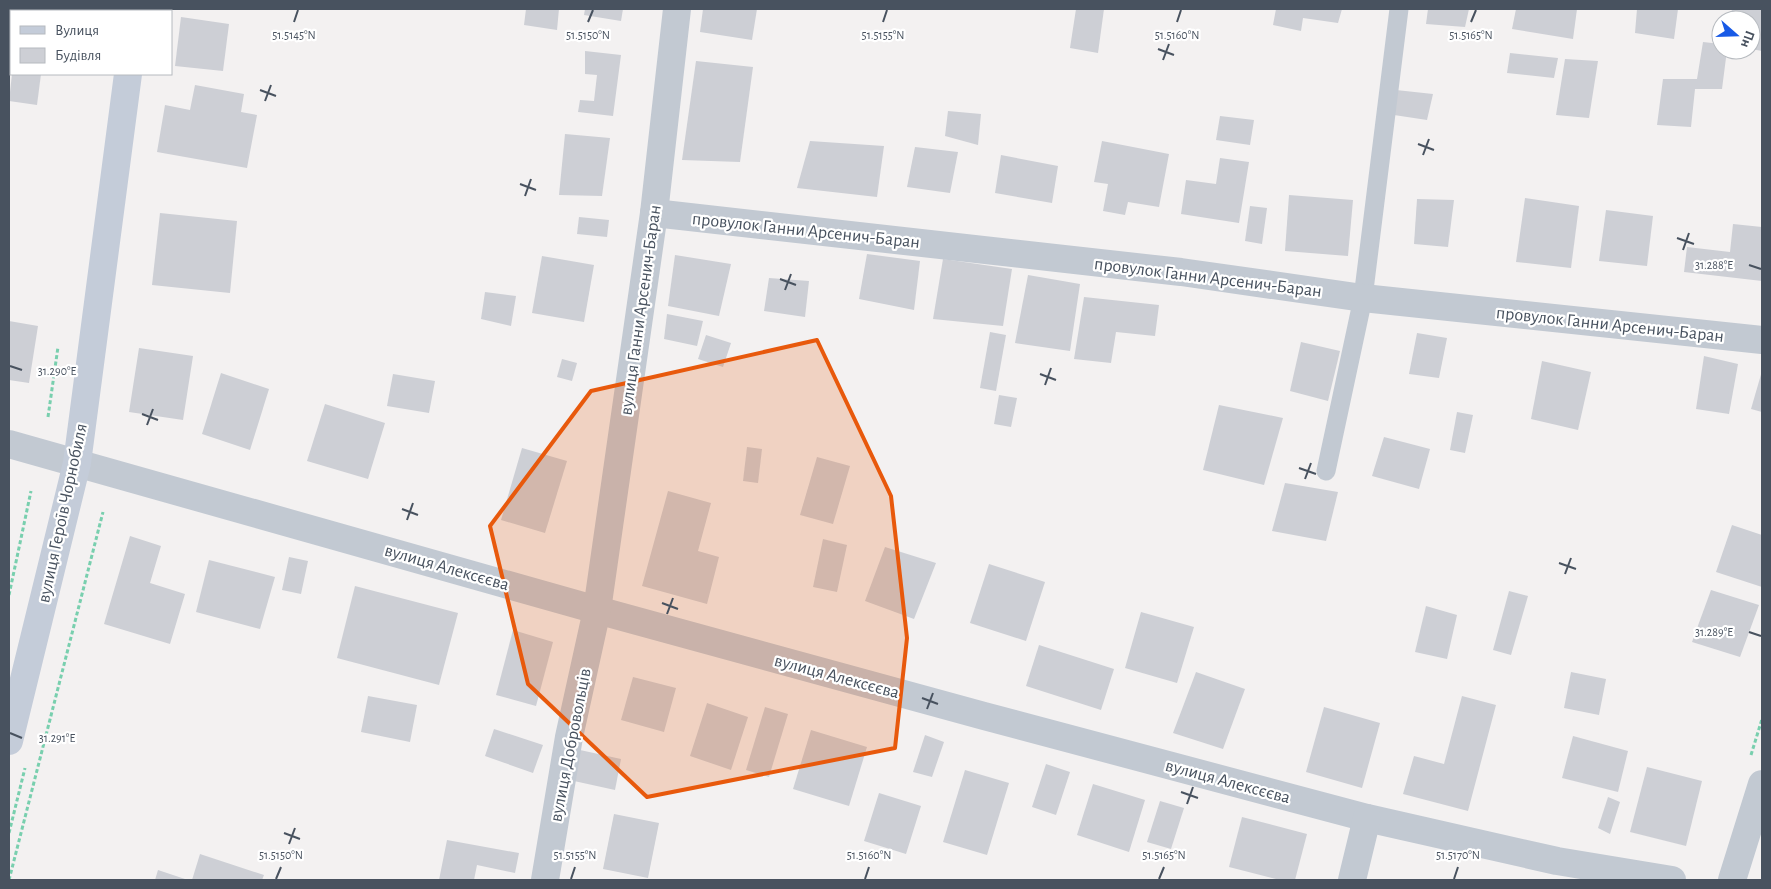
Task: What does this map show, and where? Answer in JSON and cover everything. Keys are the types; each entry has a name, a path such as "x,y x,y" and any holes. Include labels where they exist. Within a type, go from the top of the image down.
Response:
{"main road":[{"name":"вулиця Героїв Чорнобиля","path":"9,741 77,464 128,75"}],"street":[{"name":"вулиця Ганни Арсенич-Баран","path":"598,610 654,213 677,9"},
{"name":"провулок Ганни Арсенич-Баран","path":"654,213 1181,272 1363,298 1762,340"},
{"name":"вулиця Алексєєва","path":"9,444 598,610 1368,818 1557,861 1672,880"},
{"name":"вулиця Добровольців","path":"545,880 569,737 598,610"},
{"path":"1732,880 1762,784"},
{"path":"1352,880 1368,818"}],"lane":[{"path":"1326,471 1363,298 1399,9"}],"path":[{"path":"9,595 31,491"},
{"path":"9,880 103,512"}],"highlighted area":[{"path":"817,340 891,496 907,638 895,748 647,797 528,684 490,526 591,391"}],"building":[{"path":"526,9 559,9 557,30 524,25"},
{"path":"585,9 623,9 621,21 584,15"},
{"path":"703,9 757,9 752,40 700,32"},
{"path":"1076,9 1104,9 1098,53 1070,48"},
{"path":"1276,9 1342,9 1338,23 1303,18 1301,31 1273,25"},
{"path":"1428,9 1469,9 1465,27 1426,24"},
{"path":"1516,9 1577,9 1573,39 1512,29"},
{"path":"1637,9 1678,9 1674,39 1635,33"},
{"path":"1762,9 1762,51 1761,10 1732,10"},
{"path":"181,17 229,24 223,71 175,66"},
{"path":"1703,42 1711,43 1711,60 1726,60 1722,89 1695,89 1691,127 1657,125 1663,79 1697,79"},
{"path":"585,51 621,55 613,116 578,112 580,100 594,101 597,75 585,74"},
{"path":"1510,53 1558,58 1554,78 1507,73"},
{"path":"1565,59 1598,61 1589,118 1556,115"},
{"path":"696,61 753,67 740,162 682,160"},
{"path":"12,75 41,75 37,105 9,101"},
{"path":"195,85 244,94 241,112 257,115 247,168 157,152 165,105 190,110"},
{"path":"1396,90 1433,94 1427,120 1394,115"},
{"path":"948,111 981,114 978,145 945,136"},
{"path":"1220,116 1254,120 1250,145 1216,140"},
{"path":"565,134 610,138 602,196 559,195"},
{"path":"810,141 884,146 877,197 797,188"},
{"path":"1102,141 1169,154 1159,207 1128,202 1125,215 1103,211 1108,184 1094,182"},
{"path":"915,147 958,152 950,193 907,187"},
{"path":"1001,155 1058,166 1052,203 995,193"},
{"path":"1220,158 1249,162 1239,223 1181,214 1186,180 1216,184"},
{"path":"1289,195 1353,200 1348,256 1285,251"},
{"path":"1525,198 1579,206 1571,268 1516,262"},
{"path":"1417,199 1454,200 1448,247 1414,244"},
{"path":"1250,206 1267,208 1262,244 1245,241"},
{"path":"1606,210 1653,216 1647,266 1599,261"},
{"path":"160,213 237,221 230,293 152,285"},
{"path":"579,217 609,220 607,237 577,234"},
{"path":"1733,224 1762,227 1762,281 1684,272 1687,247 1730,252"},
{"path":"867,254 920,261 914,310 859,299"},
{"path":"675,255 731,264 719,316 668,306"},
{"path":"542,256 594,265 584,322 532,313"},
{"path":"943,259 1012,269 1003,326 933,319"},
{"path":"1028,275 1080,284 1070,351 1015,343"},
{"path":"769,278 809,281 805,317 764,311"},
{"path":"485,292 516,296 511,326 481,319"},
{"path":"1084,297 1159,305 1155,336 1116,332 1111,363 1074,359"},
{"path":"667,314 703,321 697,346 664,339"},
{"path":"9,321 38,326 29,383 9,380"},
{"path":"990,332 1006,335 996,391 980,388"},
{"path":"1417,333 1447,338 1439,378 1409,374"},
{"path":"706,335 731,343 723,367 698,359"},
{"path":"1301,342 1340,351 1328,401 1290,391"},
{"path":"139,348 193,356 183,420 129,412"},
{"path":"1704,356 1738,364 1729,414 1696,409"},
{"path":"562,359 577,363 572,381 557,377"},
{"path":"1542,361 1591,372 1578,430 1531,419"},
{"path":"1762,371 1762,412 1751,409"},
{"path":"221,373 269,389 250,450 202,434"},
{"path":"393,374 435,381 429,413 387,406"},
{"path":"999,395 1017,398 1011,427 994,424"},
{"path":"325,404 385,423 368,479 307,461"},
{"path":"1219,405 1283,418 1264,485 1203,470"},
{"path":"1457,412 1473,415 1465,453 1450,450"},
{"path":"1384,437 1430,449 1419,489 1372,476"},
{"path":"747,447 762,449 758,483 743,481"},
{"path":"522,448 567,461 545,533 501,520"},
{"path":"817,457 850,466 833,524 800,515"},
{"path":"1285,483 1338,492 1326,541 1272,531"},
{"path":"668,491 711,503 698,551 719,557 707,604 642,586"},
{"path":"1732,525 1762,535 1762,587 1716,572"},
{"path":"130,536 161,546 150,583 185,594 170,644 104,624"},
{"path":"823,539 847,545 837,592 813,587"},
{"path":"885,547 936,563 914,619 865,601"},
{"path":"289,557 308,561 301,594 282,590"},
{"path":"209,560 275,577 260,629 196,612"},
{"path":"989,564 1045,582 1026,641 970,623"},
{"path":"355,586 458,613 439,685 337,658"},
{"path":"1711,590 1759,605 1740,657 1692,642"},
{"path":"1509,591 1528,596 1511,655 1493,650"},
{"path":"1426,606 1457,615 1447,659 1415,652"},
{"path":"1141,612 1194,627 1177,683 1125,668"},
{"path":"513,630 553,642 536,706 496,695"},
{"path":"1039,645 1114,669 1101,710 1026,686"},
{"path":"1196,672 1245,689 1223,749 1173,733"},
{"path":"1571,672 1606,679 1599,715 1564,708"},
{"path":"633,677 676,688 664,732 621,720"},
{"path":"368,696 417,705 410,742 361,732"},
{"path":"1462,696 1496,705 1468,811 1403,794 1414,756 1444,764"},
{"path":"707,703 748,717 731,770 690,756"},
{"path":"765,707 788,714 769,777 746,770"},
{"path":"1324,707 1380,723 1362,788 1306,772"},
{"path":"494,729 543,745 533,773 485,756"},
{"path":"811,730 867,747 849,806 793,789"},
{"path":"925,735 944,742 932,777 913,772"},
{"path":"1573,736 1628,751 1618,792 1562,778"},
{"path":"580,750 621,759 615,790 574,781"},
{"path":"1046,764 1070,772 1056,815 1032,807"},
{"path":"1647,767 1702,781 1686,846 1630,832"},
{"path":"965,770 1009,783 987,855 943,842"},
{"path":"1093,784 1145,800 1129,852 1077,835"},
{"path":"879,793 921,806 906,854 864,841"},
{"path":"1608,797 1620,802 1610,834 1598,828"},
{"path":"1160,801 1184,808 1171,849 1147,842"},
{"path":"614,814 659,823 648,878 603,869"},
{"path":"1242,817 1307,834 1295,880 1280,880 1229,867"},
{"path":"447,840 519,853 515,873 477,865 474,880 439,880"},
{"path":"200,854 264,875 262,880 192,880"},
{"path":"158,870 188,880 155,880"}]}
